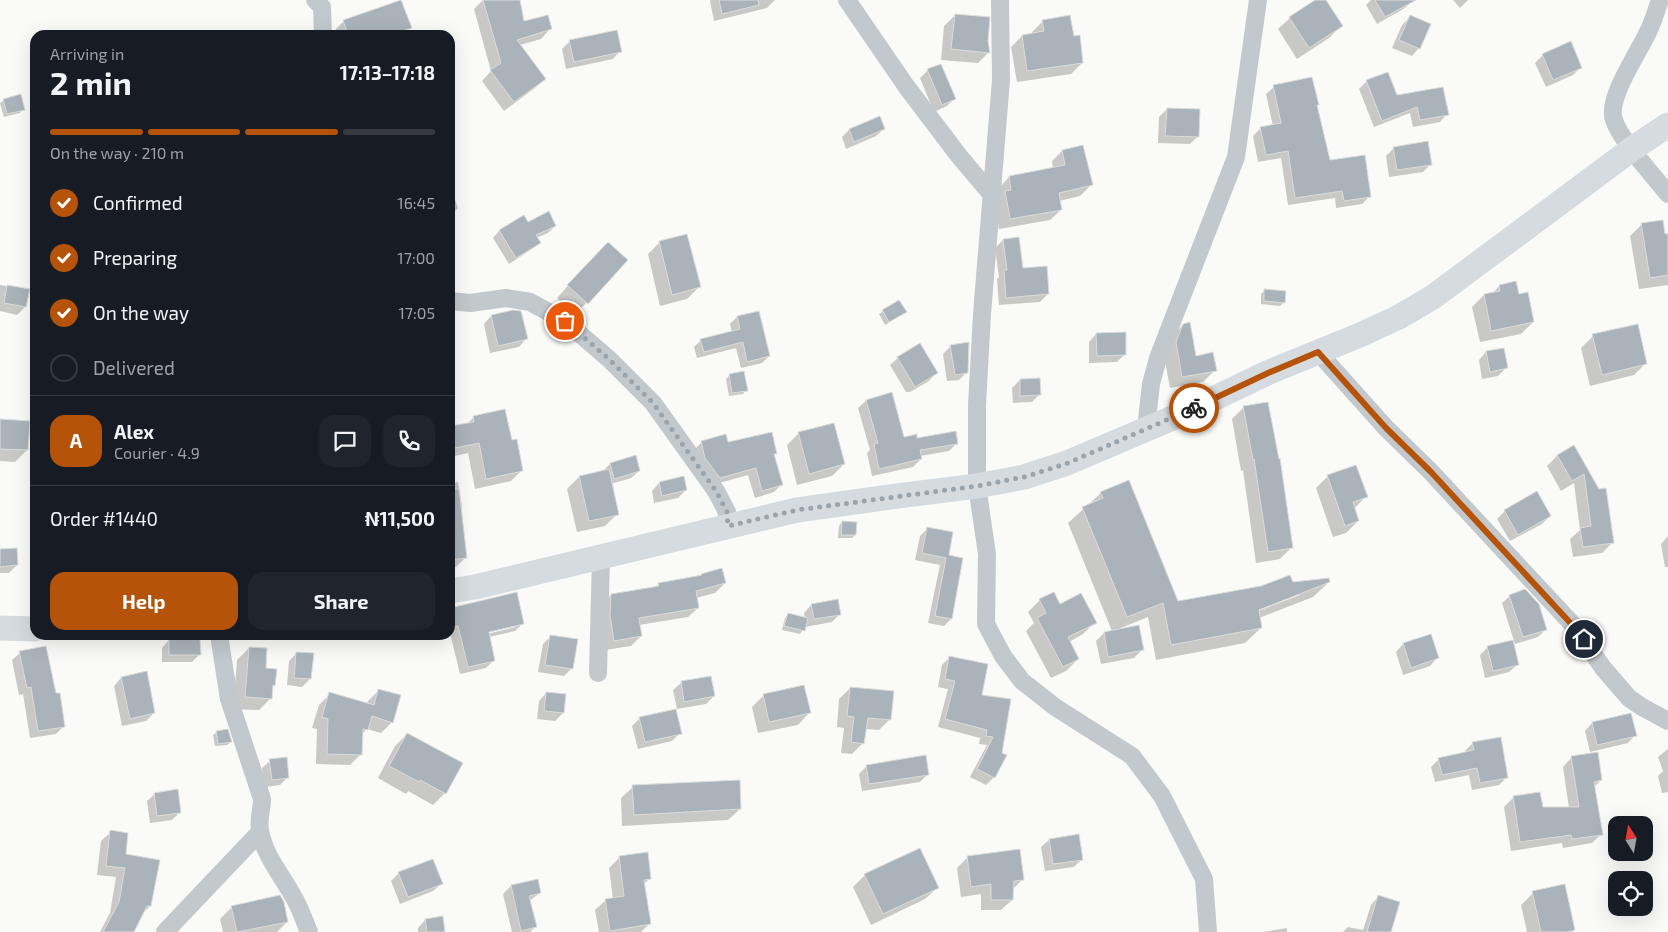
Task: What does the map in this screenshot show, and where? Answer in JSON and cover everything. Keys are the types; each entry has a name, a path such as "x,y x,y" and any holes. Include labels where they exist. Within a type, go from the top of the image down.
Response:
{"main road":[{"path":"455,590 797,510 977,486 1024,477 1068,463 1146,430 1268,373 1399,317 1433,297 1632,149 1668,125"},
{"path":"0,628 30,629"}],"street":[{"path":"315,0 322,7 323,30"},
{"path":"847,0 906,86 959,156 992,195"},
{"path":"1000,0 1001,80 977,404 977,486 987,554 986,624 1003,656 1022,682 1055,707 1132,756 1162,796 1204,879 1208,932"},
{"path":"1146,430 1151,384 1158,358 1236,157 1258,0"},
{"path":"1660,0 1648,32 1619,87 1613,110 1613,118 1632,149 1668,194"},
{"path":"455,302 470,303 506,298 530,302 565,321 610,360 653,403 716,491 727,512 728,526"},
{"path":"1318,352 1386,428 1431,472 1575,628 1603,668 1629,698 1668,721"},
{"path":"598,674 601,556"},
{"path":"219,640 229,699 262,798 259,819 260,832 271,863 294,897 309,932"},
{"path":"165,932 260,832"}],"building":[{"path":"401,0 412,28 406,30 346,30 343,20"},
{"path":"483,0 520,0 524,21 548,15 552,29 517,40 546,79 514,102 490,70 501,63"},
{"path":"719,0 758,0 759,5 722,14"},
{"path":"1315,0 1326,0 1343,26 1309,48 1289,17"},
{"path":"1375,0 1416,0 1385,17"},
{"path":"955,14 990,17 988,41 990,53 951,49"},
{"path":"1070,15 1074,36 1080,35 1083,63 1027,71 1022,35 1044,31 1042,20"},
{"path":"1410,15 1431,24 1420,49 1399,40"},
{"path":"617,30 622,52 574,62 569,40"},
{"path":"1571,41 1582,68 1553,80 1542,54"},
{"path":"941,64 956,99 942,105 927,69"},
{"path":"1388,72 1397,95 1443,87 1449,115 1420,120 1417,107 1382,121 1366,80"},
{"path":"1312,77 1330,160 1365,155 1371,197 1344,201 1342,191 1295,198 1288,151 1266,155 1260,127 1281,123 1273,85"},
{"path":"21,94 25,110 7,114 3,99"},
{"path":"1167,108 1200,109 1199,137 1165,136"},
{"path":"880,116 885,129 854,142 849,129"},
{"path":"1428,141 1432,165 1397,170 1393,147"},
{"path":"1083,145 1093,185 1059,193 1062,210 1010,219 1005,191 1011,190 1009,176 1065,165 1062,150"},
{"path":"549,211 556,226 536,235 541,243 516,258 499,230 524,215 528,222"},
{"path":"1663,220 1665,234 1668,233 1668,275 1650,278 1641,223"},
{"path":"687,234 701,287 672,295 659,241"},
{"path":"1019,237 1023,268 1047,266 1049,294 1006,298 1004,270 1007,270 1003,239"},
{"path":"608,242 628,260 588,304 567,285"},
{"path":"1516,281 1519,294 1528,292 1534,322 1491,331 1484,294 1500,291 1499,285"},
{"path":"7,285 30,289 26,307 4,303"},
{"path":"1264,289 1286,291 1285,303 1264,301"},
{"path":"899,300 907,312 889,322 882,310"},
{"path":"513,310 521,311 528,339 498,346 491,315"},
{"path":"759,311 770,356 747,362 743,342 704,352 700,339 740,329 737,316"},
{"path":"1190,322 1196,356 1213,352 1217,371 1182,377 1176,342 1183,324"},
{"path":"1638,324 1647,364 1602,375 1592,334"},
{"path":"1126,332 1126,355 1097,356 1096,333"},
{"path":"969,342 968,373 955,375 950,345"},
{"path":"920,343 938,373 915,387 897,357"},
{"path":"1504,348 1508,368 1490,372 1486,351"},
{"path":"744,371 748,391 732,393 729,374"},
{"path":"1040,378 1041,395 1020,396 1020,379"},
{"path":"892,392 904,437 917,434 917,438 956,431 958,444 920,450 922,459 879,469 874,444 878,443 866,400"},
{"path":"1268,402 1280,458 1293,548 1268,552 1254,459 1243,406"},
{"path":"505,409 512,440 517,439 523,471 486,479 479,443 455,448 455,425 474,422 473,416"},
{"path":"0,419 30,421 28,450 0,449"},
{"path":"834,423 845,464 809,474 798,432"},
{"path":"772,432 777,454 774,454 783,485 762,491 756,468 720,478 705,458 701,441 726,434 728,442"},
{"path":"1574,445 1599,489 1606,488 1614,543 1583,547 1580,528 1591,526 1584,474 1572,481 1557,455"},
{"path":"636,455 640,471 614,479 610,463"},
{"path":"1356,465 1368,497 1353,502 1359,521 1345,526 1327,475"},
{"path":"609,469 619,515 589,521 579,476"},
{"path":"684,476 687,490 662,496 659,482"},
{"path":"1129,480 1178,601 1261,586 1290,575 1293,582 1329,578 1330,582 1259,610 1262,628 1171,645 1163,603 1127,617 1082,507 1103,498 1100,492"},
{"path":"455,489 459,489 467,558 455,559"},
{"path":"1537,491 1551,516 1518,535 1504,510"},
{"path":"842,521 857,522 856,535 841,535"},
{"path":"927,527 953,532 949,555 963,558 952,619 935,616 946,558 922,553"},
{"path":"17,548 18,565 0,567 0,549"},
{"path":"722,568 726,583 696,591 699,608 639,618 642,636 614,641 610,615 611,594 659,586 658,583 702,575"},
{"path":"1525,589 1539,604 1547,630 1523,637 1509,595"},
{"path":"517,592 524,624 489,632 495,661 468,667 458,626 455,627 455,607"},
{"path":"1054,592 1060,604 1081,593 1097,623 1068,637 1079,659 1063,667 1037,618 1046,613 1039,599"},
{"path":"838,599 841,615 814,619 811,604"},
{"path":"788,613 808,618 805,631 784,626"},
{"path":"1139,625 1144,650 1108,657 1104,632"},
{"path":"1431,634 1439,658 1411,668 1403,643"},
{"path":"550,635 578,639 573,669 545,665"},
{"path":"169,640 200,640 201,655 169,655"},
{"path":"1513,640 1519,665 1493,671 1487,646"},
{"path":"46,646 56,693 60,693 65,727 38,731 31,687 27,688 19,651"},
{"path":"249,647 267,648 266,668 277,669 272,699 245,697"},
{"path":"296,652 314,653 311,679 294,678"},
{"path":"949,656 988,664 982,695 1011,699 1002,753 1007,755 995,778 977,769 993,737 986,736 987,730 945,719 955,681 945,679"},
{"path":"147,671 155,713 130,719 121,677"},
{"path":"711,676 715,696 684,702 681,681"},
{"path":"804,685 811,713 769,722 763,694"},
{"path":"850,687 894,691 891,720 868,718 864,744 851,742 854,717 847,716"},
{"path":"378,689 401,695 393,723 372,716 368,730 363,729 362,755 327,754 328,719 322,717 329,692 374,705"},
{"path":"546,692 566,694 564,713 544,711"},
{"path":"676,709 682,734 645,742 639,717"},
{"path":"1631,713 1637,736 1597,745 1592,722"},
{"path":"228,729 232,742 218,744 216,731"},
{"path":"407,733 463,763 446,794 389,766"},
{"path":"1501,737 1508,778 1480,783 1477,768 1442,775 1438,758 1474,750 1472,742"},
{"path":"1598,752 1602,780 1594,782 1603,835 1572,839 1571,835 1520,842 1513,796 1540,792 1543,807 1579,807 1571,756"},
{"path":"926,755 929,775 869,784 866,765"},
{"path":"287,757 289,778 272,780 269,759"},
{"path":"740,780 741,809 634,815 632,785"},
{"path":"178,789 181,813 157,816 154,793"},
{"path":"110,830 128,833 126,854 160,860 151,906 147,906 134,932 103,932 119,902 125,868 106,866"},
{"path":"1079,834 1083,860 1053,864 1049,839"},
{"path":"920,848 939,888 883,914 864,874"},
{"path":"1020,849 1024,880 1014,881 1013,900 991,900 991,884 971,887 967,856"},
{"path":"648,852 651,879 644,880 651,924 610,931 605,899 624,896 619,856"},
{"path":"433,859 443,884 408,897 398,872"},
{"path":"538,879 541,893 529,896 537,927 521,931 511,885"},
{"path":"1565,884 1575,930 1567,932 1541,932 1532,891"},
{"path":"280,895 284,902 288,922 237,932 231,906"},
{"path":"1378,895 1400,902 1391,932 1367,932"},
{"path":"443,916 445,932 427,932 425,919"}],"way so far":[{"path":"565,321 610,360 653,403 716,491 727,512 728,526 797,510 977,486 1024,477 1068,463 1194,408"}],"route":[{"path":"1194,408 1318,352 1386,428 1431,472 1506,552 1584,639"}]}
